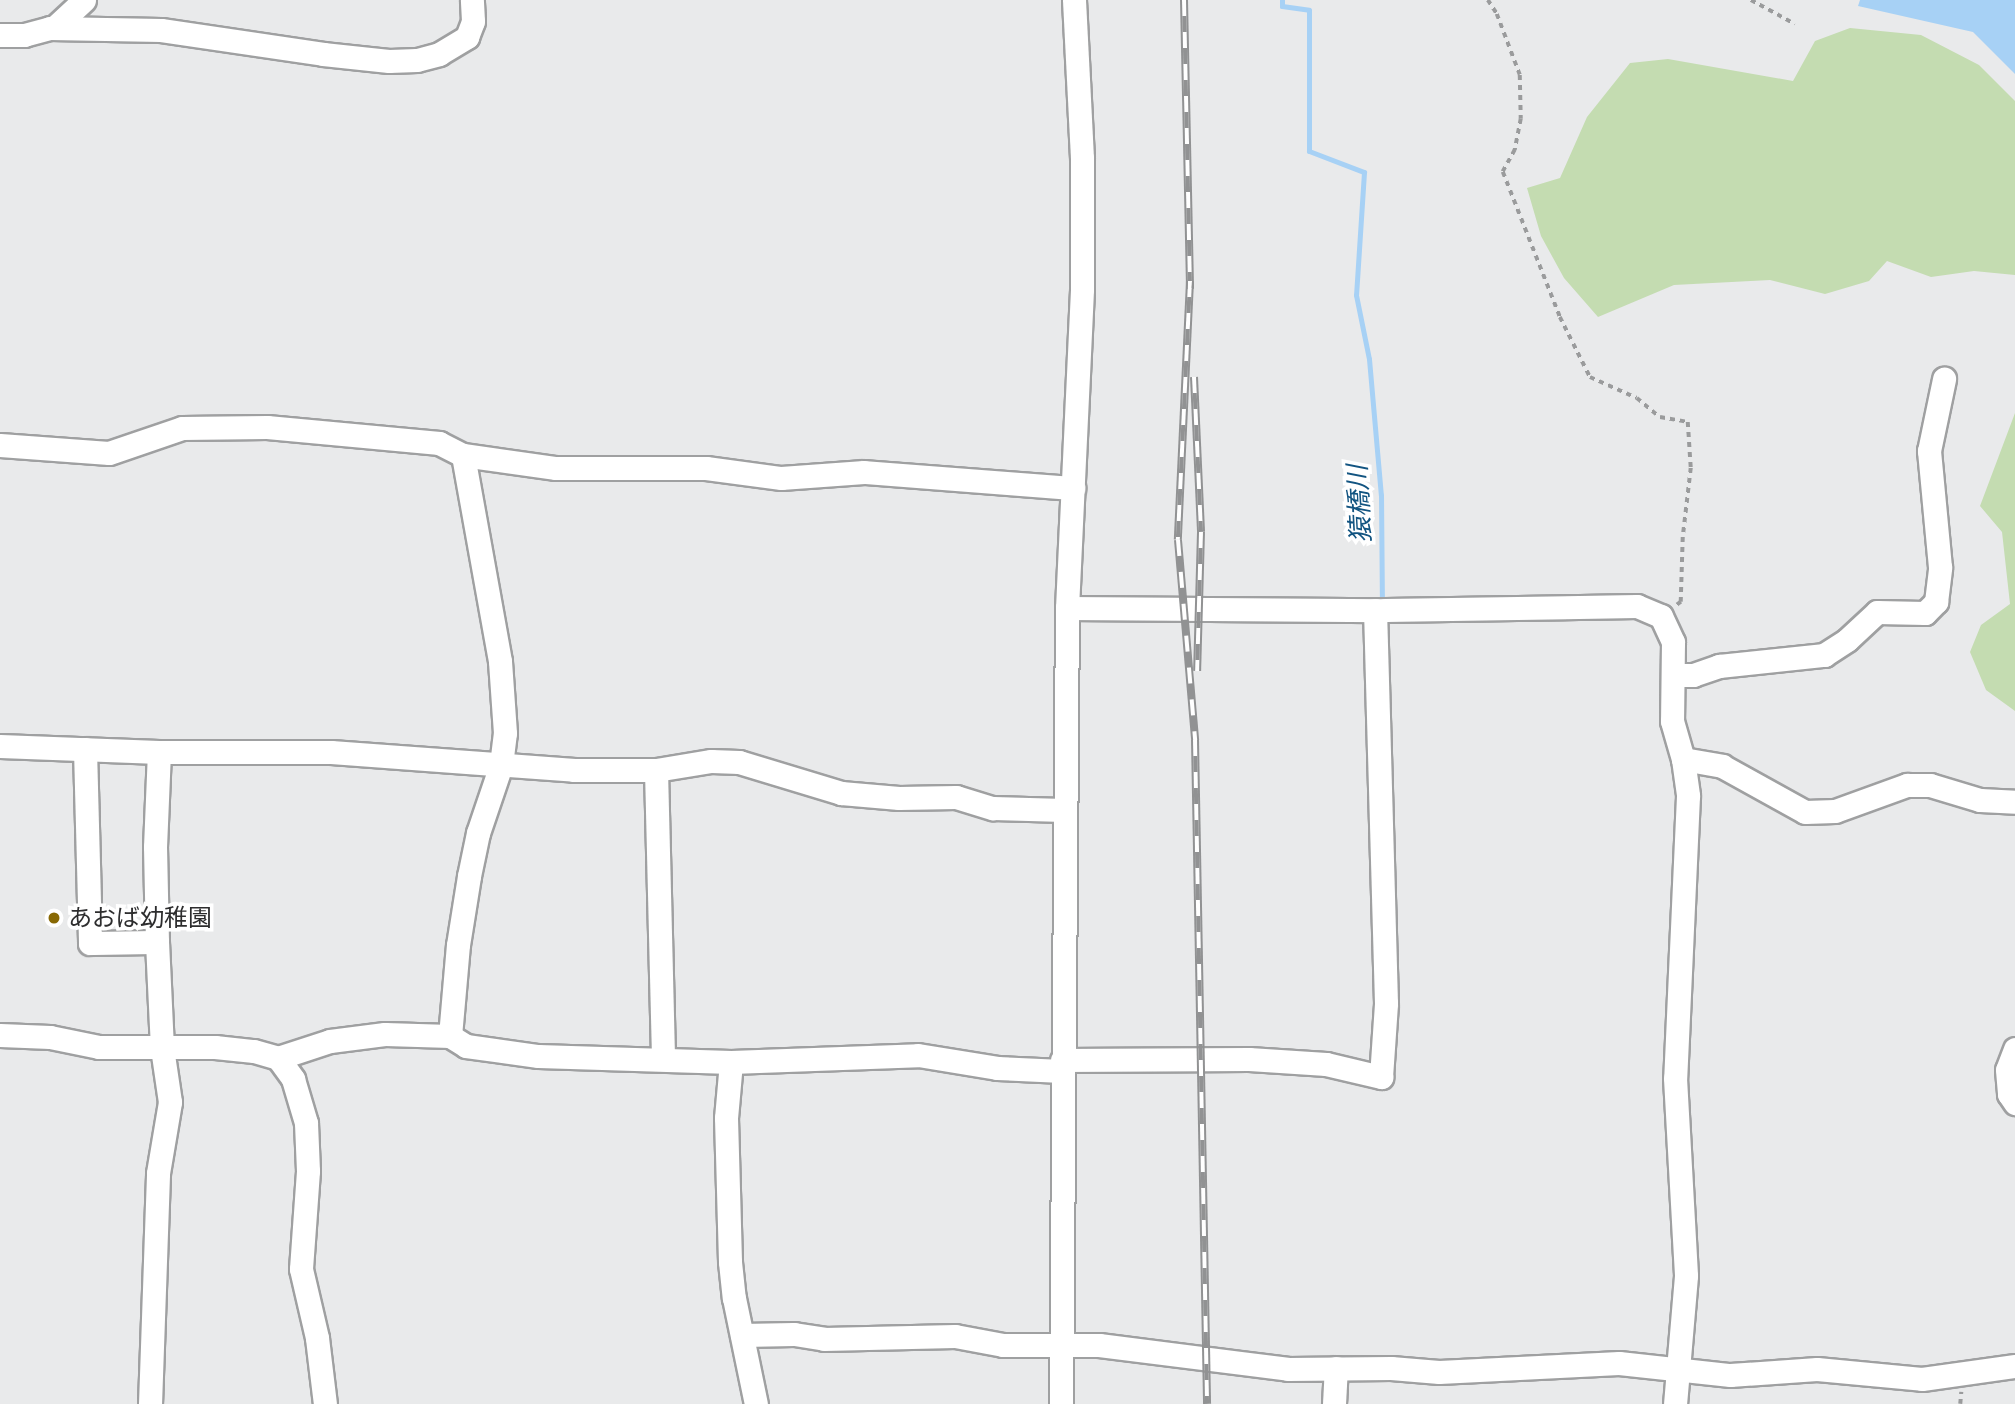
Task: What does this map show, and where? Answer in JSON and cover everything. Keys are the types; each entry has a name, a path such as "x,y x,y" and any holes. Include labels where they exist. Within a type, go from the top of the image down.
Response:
{"street":[{"path":"54,28 84,0"},
{"path":"0,35 24,35 54,28 161,30 323,54 389,61 417,60 439,54 467,37 472,21 472,0"},
{"path":"1061,1404 1067,608 1082,289 1082,184 1074,0"},
{"path":"1674,675 1693,675 1731,665 1824,655 1847,640 1877,612 1892,610 1911,615 1925,613 1936,602 1940,567 1929,451 1944,379"},
{"path":"0,444 110,453 182,428 267,427 439,443 463,455 556,468 706,468 782,478 864,472 1073,488"},
{"path":"450,1036 458,945 469,876 478,833 501,765 505,733 503,688 463,455"},
{"path":"1067,608 1380,610 1637,606 1661,617 1673,642 1672,721 1683,759 1688,796 1675,1078 1686,1276 1675,1404"},
{"path":"0,1035 50,1037 99,1047 215,1047 254,1051 278,1058 330,1041 385,1034 450,1036 466,1046 495,1052 731,1062 918,1055 997,1068 1249,1059 1326,1064 1381,1077 1386,1003 1380,610"},
{"path":"0,746 159,751 331,752 574,771 656,769 711,761 739,762 841,793 956,797 993,808 1064,810"},
{"path":"85,749 90,943 157,943"},
{"path":"150,1404 158,1173 170,1102 162,1048 157,943 155,848 159,751"},
{"path":"1683,759 1722,766 1805,812 1835,811 1907,785 1930,785 1980,800 2015,802"},
{"path":"656,769 663,1058"},
{"path":"2015,1049 2007,1070 2009,1094 2015,1103"},
{"path":"278,1058 293,1079 306,1123 308,1171 301,1269 317,1338 325,1404"},
{"path":"731,1062 726,1118 730,1262 757,1404"},
{"path":"742,1335 794,1334 824,1339 955,1336 1003,1345 1099,1345 1288,1369 1391,1368 1438,1372 1619,1363 1677,1372 1730,1376 1817,1369 1922,1379 2015,1366"},
{"path":"1334,1404 1336,1368"}],"path":[{"path":"1488,0 1497,14 1520,75 1521,119 1515,150 1503,172 1560,317 1590,377 1637,398 1660,417 1688,422 1691,468 1683,537 1681,602 1661,617"},
{"path":"1751,0 1795,24"}],"green space":[{"path":"1850,28 1921,35 1979,65 2015,101 2015,275 1974,271 1931,277 1887,261 1869,281 1825,294 1770,280 1674,285 1598,317 1564,278 1541,236 1527,188 1560,178 1587,117 1630,63 1668,59 1793,81 1815,41"},
{"path":"2015,413 2015,711 1986,690 1970,652 1981,625 2010,604 2002,532 1980,506"}],"water":[{"path":"1860,0 2015,0 2015,74 1973,32 1858,6"}],"waterway":[{"name":"猿橋川","path":"1282,0 1282,6 1309,10 1309,151 1364,172 1356,295 1369,359 1381,495 1382,605"}],"railway":[{"path":"1184,0 1190,289"},
{"path":"1190,281 1178,540 1195,740 1207,1404"},
{"path":"1194,377 1201,532 1197,671"}],"place":[{"name":"あおば幼稚園","path":"54,918"}]}
